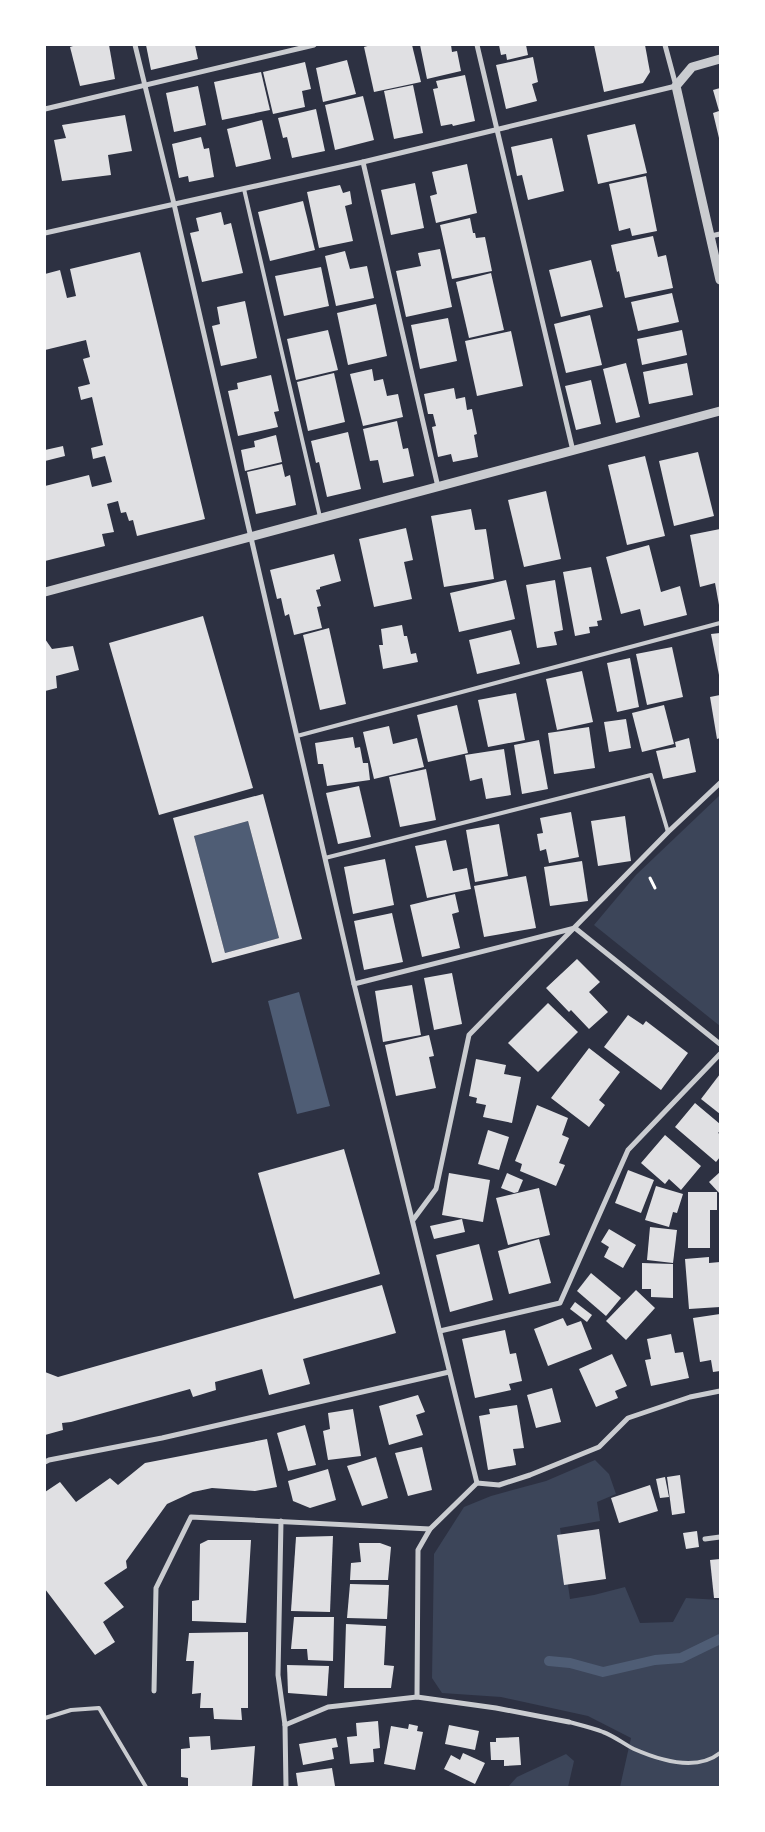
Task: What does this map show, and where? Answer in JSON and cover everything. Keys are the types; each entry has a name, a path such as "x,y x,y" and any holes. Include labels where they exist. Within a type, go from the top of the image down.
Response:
{"street":[{"path":"135,45 174,204 354,984 477,1483"},
{"path":"45,109 314,45"},
{"path":"477,45 573,451"},
{"path":"666,45 715,235 720,280"},
{"path":"45,233 363,162 676,86 692,67 720,59"},
{"path":"363,162 438,487"},
{"path":"45,592 720,411"},
{"path":"413,1220 436,1190 469,1035 668,832 720,783"},
{"path":"354,984 575,928"},
{"path":"575,928 720,1044"},
{"path":"440,1332 560,1302 628,1150 720,1054"},
{"path":"45,1462 162,1438 449,1372"},
{"path":"418,1697 418,1550 430,1529 477,1483 498,1485 600,1448 628,1418 690,1397 720,1391"},
{"path":"154,1691 156,1588 191,1518 430,1529"},
{"path":"281,1522 278,1675 285,1725 286,1787"},
{"path":"705,1539 720,1537"},
{"path":"285,1725 328,1707 418,1697 496,1708 569,1722"}],"lane":[{"path":"244,189 321,519"},
{"path":"297,736 720,623"},
{"path":"326,858 651,775 668,832"},
{"path":"45,1718 71,1710 99,1708 146,1787"},
{"path":"569,1722 603,1732 636,1749 680,1763 690,1764 714,1758 720,1753"}],"shaded area":[{"path":"720,795 720,1026 594,925 636,875"},
{"path":"248,821 279,938 225,953 194,836"},
{"path":"299,992 330,1106 297,1114 268,1001"},
{"path":"595,1460 609,1474 616,1494 597,1502 600,1521 560,1528 570,1599 625,1587 640,1623 673,1622 686,1598 720,1600 720,1787 620,1787 631,1738 588,1716 501,1697 442,1693 432,1678 434,1554 464,1507 491,1496 546,1481"},
{"path":"566,1754 574,1761 568,1787 508,1787 517,1777"}],"building":[{"path":"76,45 109,45 115,79 80,86 70,47"},
{"path":"146,45 195,45 198,59 151,70"},
{"path":"371,45 412,45 421,82 374,92 364,47"},
{"path":"420,45 451,45 452,52 457,51 461,71 427,79"},
{"path":"499,45 526,45 528,55 507,60 506,54 501,55"},
{"path":"594,45 645,45 650,72 643,83 604,92"},
{"path":"533,57 538,82 532,84 537,101 506,109 496,65"},
{"path":"347,60 356,94 323,102 316,68"},
{"path":"305,62 311,89 302,91 305,107 273,114 263,72"},
{"path":"261,72 270,110 222,120 214,82"},
{"path":"465,75 475,121 453,126 452,124 441,126 433,89 438,88 436,81"},
{"path":"413,85 423,133 394,139 384,91"},
{"path":"198,86 206,125 174,132 166,93"},
{"path":"720,88 719,138 713,113 719,111 713,90"},
{"path":"363,96 374,140 335,150 325,105"},
{"path":"316,109 325,151 292,158 287,137 283,138 278,118"},
{"path":"125,115 132,151 108,155 111,175 62,181 54,140 66,138 62,125"},
{"path":"262,120 271,159 236,167 227,129"},
{"path":"635,124 647,173 598,184 587,135"},
{"path":"201,137 204,149 209,148 214,177 189,182 188,176 179,178 172,144"},
{"path":"552,138 564,191 528,200 522,175 517,176 511,147"},
{"path":"467,164 477,213 436,223 430,196 437,194 432,172"},
{"path":"646,176 657,231 632,236 630,228 619,231 609,184"},
{"path":"415,183 424,228 391,235 381,190"},
{"path":"340,185 343,193 350,191 352,204 345,206 353,241 319,248 307,192"},
{"path":"303,201 315,250 270,261 258,212"},
{"path":"221,212 224,225 231,223 243,273 202,282 190,233 199,231 196,218"},
{"path":"470,218 476,238 485,237 492,271 452,279 440,225"},
{"path":"653,236 658,257 666,255 673,288 625,298 611,245"},
{"path":"440,249 452,307 406,317 396,271 421,266 418,253"},
{"path":"345,251 350,269 367,266 374,298 336,306 325,256"},
{"path":"140,252 205,519 137,536 133,520 129,521 126,512 121,513 118,501 107,504 114,532 102,534 105,546 45,561 45,486 89,475 92,487 112,482 105,456 93,459 91,448 103,445 92,397 81,400 78,387 90,384 83,359 90,357 86,340 45,350 45,274 60,270 67,298 76,296 70,269"},
{"path":"591,260 603,307 561,317 549,270"},
{"path":"321,267 329,306 284,316 275,276"},
{"path":"491,273 504,330 469,338 456,282"},
{"path":"672,293 679,322 638,331 631,302"},
{"path":"245,301 257,358 221,366 212,326 220,324 217,307"},
{"path":"376,304 387,356 348,365 337,313"},
{"path":"590,315 602,365 566,373 554,324"},
{"path":"448,318 457,361 420,369 411,325"},
{"path":"328,330 338,370 296,380 287,339"},
{"path":"682,330 687,355 642,365 637,339"},
{"path":"511,331 523,386 477,396 465,341"},
{"path":"626,363 640,417 616,423 603,369"},
{"path":"687,363 693,395 649,404 643,372"},
{"path":"372,369 374,381 383,379 387,396 398,394 403,417 363,426 350,374"},
{"path":"334,373 345,422 308,431 297,382"},
{"path":"271,375 279,411 274,412 278,427 238,436 228,391 238,389 237,383"},
{"path":"591,380 601,424 576,430 565,386"},
{"path":"454,388 456,399 465,397 467,410 472,409 477,434 474,435 478,457 453,462 451,454 438,457 432,427 436,426 433,414 428,414 424,394"},
{"path":"397,421 403,449 408,448 414,476 383,483 378,460 370,461 363,429"},
{"path":"348,432 361,489 327,497 319,462 316,463 311,441"},
{"path":"276,435 282,462 245,471 241,450 255,447 254,441"},
{"path":"63,446 65,456 45,461 45,450"},
{"path":"698,452 714,516 674,526 659,461"},
{"path":"645,456 665,536 627,545 608,465"},
{"path":"282,464 285,477 290,475 296,505 256,514 247,472"},
{"path":"546,491 561,559 524,567 508,500"},
{"path":"471,509 475,530 486,529 494,579 444,587 431,516"},
{"path":"406,528 413,560 404,562 412,599 374,607 359,539"},
{"path":"720,529 719,605 715,583 700,587 690,535"},
{"path":"649,545 661,592 680,586 687,615 644,626 640,609 621,614 606,557"},
{"path":"334,554 341,581 316,590 321,606 317,607 322,628 294,635 289,614 285,616 281,598 277,599 270,570"},
{"path":"591,567 602,620 597,621 598,626 589,627 590,633 575,636 563,572"},
{"path":"506,580 515,619 459,632 450,593"},
{"path":"555,580 563,630 554,632 557,645 537,648 526,585"},
{"path":"203,616 253,788 159,815 109,643"},
{"path":"402,625 404,636 407,636 411,654 416,653 418,662 383,669 379,645 383,645 381,629"},
{"path":"329,628 346,704 320,710 303,635"},
{"path":"511,630 520,664 477,674 469,640"},
{"path":"720,633 720,674 719,675 711,634"},
{"path":"45,639 52,649 73,646 79,670 56,676 57,688 45,691"},
{"path":"672,647 683,697 647,705 636,654"},
{"path":"630,658 639,707 617,712 607,663"},
{"path":"582,671 593,722 557,730 546,679"},
{"path":"516,693 525,740 488,747 478,700"},
{"path":"720,695 720,738 717,739 710,697"},
{"path":"457,705 468,753 428,762 417,715"},
{"path":"664,705 674,744 642,752 632,713"},
{"path":"626,719 631,748 609,752 604,722"},
{"path":"389,726 393,744 417,738 424,767 374,779 363,732"},
{"path":"589,727 595,768 554,774 548,733"},
{"path":"353,737 355,748 360,747 363,763 368,763 370,780 327,786 323,764 318,764 315,743"},
{"path":"689,738 696,772 663,779 656,751 676,747 675,742"},
{"path":"539,740 548,789 522,794 514,745"},
{"path":"504,749 511,795 486,799 482,778 470,781 465,755"},
{"path":"426,769 436,820 400,827 389,777"},
{"path":"359,786 371,837 338,844 326,793"},
{"path":"263,794 302,939 212,963 173,818","holes":["248,821 279,938 225,953 194,836"]},
{"path":"571,812 579,857 549,863 546,849 540,851 537,834 543,833 540,818"},
{"path":"625,816 631,861 598,866 591,821"},
{"path":"499,824 508,876 475,882 466,830"},
{"path":"446,840 453,871 467,868 471,889 427,898 415,846"},
{"path":"385,859 394,905 353,914 344,867"},
{"path":"582,861 588,901 550,906 544,867"},
{"path":"526,876 536,928 484,937 474,886"},
{"path":"455,894 459,912 452,914 460,948 422,957 410,905"},
{"path":"392,913 403,962 364,970 354,921"},
{"path":"577,959 600,982 589,992 608,1012 589,1029 546,988"},
{"path":"452,973 462,1024 434,1030 424,978"},
{"path":"412,985 421,1035 383,1042 375,991"},
{"path":"548,1003 578,1032 538,1072 508,1043"},
{"path":"628,1015 643,1025 646,1021 688,1053 661,1090 604,1047"},
{"path":"429,1035 434,1056 429,1057 436,1088 396,1096 385,1045"},
{"path":"589,1048 620,1072 599,1100 605,1105 589,1127 551,1098"},
{"path":"476,1059 506,1065 504,1074 521,1077 512,1123 483,1117 486,1105 476,1103 477,1098 469,1096"},
{"path":"720,1074 720,1114 701,1099"},
{"path":"695,1103 720,1124 720,1131 718,1133 720,1134 720,1157 716,1162 675,1127"},
{"path":"537,1105 568,1118 562,1135 569,1138 559,1163 565,1165 556,1186 520,1171 522,1164 515,1161"},
{"path":"488,1130 509,1137 499,1170 478,1164"},
{"path":"665,1135 701,1166 681,1190 669,1179 665,1184 641,1163"},
{"path":"344,1149 380,1274 294,1299 258,1173"},
{"path":"628,1170 654,1180 641,1213 615,1203"},
{"path":"720,1172 720,1194 709,1182"},
{"path":"449,1173 490,1180 483,1222 442,1215"},
{"path":"507,1173 523,1180 518,1192 514,1193 501,1188"},
{"path":"656,1186 683,1194 677,1213 673,1212 669,1227 645,1220"},
{"path":"539,1188 550,1235 508,1245 496,1198"},
{"path":"688,1192 717,1192 717,1210 710,1210 710,1248 688,1248"},
{"path":"462,1219 465,1232 434,1239 430,1226"},
{"path":"650,1227 677,1230 673,1263 647,1260"},
{"path":"609,1229 636,1245 623,1268 604,1257 609,1247 601,1242"},
{"path":"539,1239 551,1283 509,1294 498,1251"},
{"path":"479,1244 493,1300 450,1312 436,1255"},
{"path":"709,1257 709,1263 720,1262 720,1307 689,1309 685,1259"},
{"path":"642,1263 673,1264 673,1298 651,1297 651,1289 642,1289"},
{"path":"591,1273 621,1298 606,1316 577,1291"},
{"path":"382,1285 396,1333 303,1359 310,1384 269,1395 262,1369 215,1382 216,1390 193,1397 190,1389 62,1423 63,1430 45,1435 45,1372 58,1377"},
{"path":"636,1290 655,1308 626,1340 606,1321"},
{"path":"575,1302 592,1315 587,1322 570,1309"},
{"path":"720,1314 720,1371 713,1372 711,1360 700,1362 693,1318"},
{"path":"563,1318 567,1326 581,1321 592,1349 548,1366 534,1329"},
{"path":"505,1330 510,1354 516,1353 522,1381 509,1384 511,1390 475,1398 462,1339"},
{"path":"671,1334 675,1353 683,1352 689,1378 651,1386 645,1360 651,1359 647,1339"},
{"path":"612,1354 627,1386 615,1391 618,1398 596,1407 579,1369"},
{"path":"552,1388 561,1422 536,1428 527,1395"},
{"path":"418,1395 425,1412 416,1415 423,1435 389,1445 379,1406"},
{"path":"517,1405 524,1448 513,1449 516,1465 488,1470 479,1416 490,1414 489,1409"},
{"path":"353,1409 361,1456 328,1460 323,1431 330,1429 328,1413"},
{"path":"305,1425 316,1465 288,1471 277,1433"},
{"path":"267,1439 277,1487 255,1491 212,1488 193,1492 167,1504 126,1561 127,1568 104,1583 124,1607 103,1622 115,1642 95,1655 45,1589 45,1492 60,1482 76,1502 110,1478 118,1485 145,1463"},
{"path":"422,1447 432,1490 408,1496 395,1453"},
{"path":"376,1457 388,1498 362,1506 347,1466"},
{"path":"328,1469 336,1500 310,1508 293,1501 288,1481"},
{"path":"680,1475 685,1513 672,1515 667,1477"},
{"path":"665,1477 669,1497 660,1498 656,1479"},
{"path":"650,1485 658,1511 619,1523 611,1498"},
{"path":"599,1529 606,1579 564,1585 557,1535"},
{"path":"697,1531 699,1547 686,1549 683,1533"},
{"path":"333,1536 330,1612 291,1611 296,1537"},
{"path":"208,1540 251,1540 246,1623 192,1621 192,1601 199,1600 200,1544"},
{"path":"359,1543 380,1543 391,1547 388,1580 350,1580 351,1563 361,1562"},
{"path":"720,1559 720,1598 714,1598 710,1560"},
{"path":"350,1584 389,1585 387,1619 347,1618"},
{"path":"294,1617 334,1617 333,1661 308,1660 307,1649 291,1649"},
{"path":"346,1624 386,1626 384,1665 394,1666 391,1688 344,1688"},
{"path":"248,1632 248,1708 241,1708 242,1720 214,1719 213,1708 200,1708 201,1693 192,1694 194,1661 186,1661 189,1633"},
{"path":"287,1665 329,1666 327,1696 288,1693"},
{"path":"378,1721 380,1748 373,1749 374,1762 350,1764 347,1737 357,1736 356,1723"},
{"path":"409,1724 418,1726 417,1731 423,1732 415,1770 384,1764 391,1726 408,1729"},
{"path":"449,1725 479,1731 475,1750 445,1744"},
{"path":"210,1736 211,1750 255,1746 252,1787 188,1787 188,1778 181,1777 181,1749 190,1748 189,1737"},
{"path":"519,1737 521,1765 504,1766 504,1760 491,1760 490,1742 496,1742 496,1738"},
{"path":"336,1738 338,1747 332,1748 334,1759 303,1765 299,1744"},
{"path":"463,1753 485,1763 475,1784 444,1769 451,1755 460,1760"},
{"path":"332,1768 335,1786 298,1787 296,1773"}],"waterway":[{"path":"549,1661 570,1663 603,1672 655,1660 681,1658 720,1639"}]}
